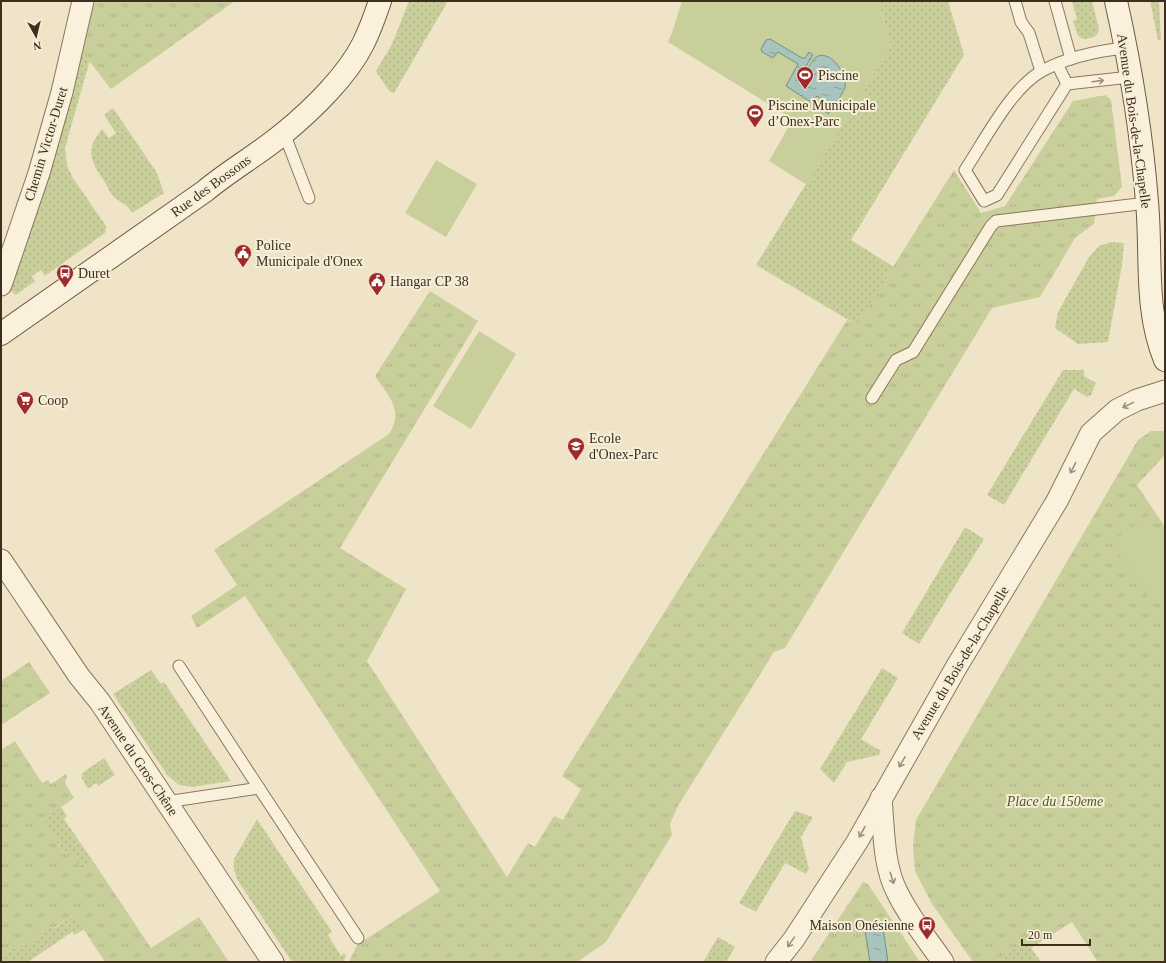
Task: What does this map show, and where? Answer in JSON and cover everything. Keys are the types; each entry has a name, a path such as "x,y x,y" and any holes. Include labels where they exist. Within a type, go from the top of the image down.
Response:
{"street":[{"name":"Chemin Victor-Duret","path":"1,285 39,173 58,107 83,1"},
{"name":"Rue des Bossons","path":"1,333 206,191 284,133 306,113 351,64 363,45 380,1"},
{"name":"Avenue du Bois-de-la-Chapelle","path":"1116,1 1144,167 1147,203 1151,312 1156,337 1165,360"},
{"name":"Avenue du Bois-de-la-Chapelle","path":"776,962 794,939 857,842 957,666 1057,501 1091,434 1117,410 1138,400 1165,392"},
{"name":"Avenue du Gros-Chêne","path":"1,560 78,676 100,702 273,962"},
{"path":"881,798 886,849 890,873 896,891 911,916 943,962"}],"lane":[{"path":"1015,1 1021,22 1030,33 1041,71"},
{"path":"1055,1 1072,59"},
{"path":"1067,84 997,195 984,200 965,170 1015,94 1041,71 1057,64 1090,52 1125,48"},
{"path":"1057,64 1067,84"},
{"path":"1067,84 1130,77"},
{"path":"284,133 309,198"},
{"path":"872,398 896,360 913,352 990,226 996,220 1147,203"},
{"path":"179,666 358,938"},
{"path":"166,802 259,788"}],"green space":[{"path":"92,1 235,1 111,89 82,52"},
{"path":"409,1 448,1 394,93 389,91 376,71 392,44"},
{"name":"Piscine","path":"682,1 878,1 891,46 807,185 769,161 793,119 668,42"},
{"path":"878,1 948,1 964,55 851,240 894,267 857,325 756,265 891,46"},
{"path":"1072,1 1092,1 1099,29 1096,36 1083,39 1078,36 1073,21 1077,19"},
{"path":"1150,1 1159,1 1161,40 1158,40"},
{"path":"82,52 90,60 65,148 67,165 73,178 106,226 105,233 45,276 41,270 32,276 35,281 16,295 10,290 70,105"},
{"path":"1106,95 1111,100 1122,187 1114,196 1097,199 1094,224 1075,238 1040,297 992,308 785,648 774,652 678,806 670,824 672,835 606,942 577,962 349,962 357,945 440,891 245,596 197,628 191,616 237,585 214,550 389,434 395,418 395,411 390,397 375,376 430,291 478,321 340,548 406,589 367,661 507,877 528,843 535,847 554,816 563,820 581,789 562,776 847,320 857,324 954,170 981,213 1005,206 1073,101"},
{"path":"113,108 157,173 164,193 132,213 126,205 111,194 95,167 91,155 93,143 102,129 109,138 116,133 104,115"},
{"path":"436,160 477,184 446,237 405,213"},
{"path":"1111,242 1124,243 1122,265 1108,342 1078,344 1055,328 1058,312 1089,257 1099,246"},
{"path":"479,331 516,354 471,429 433,406"},
{"path":"1063,370 1084,370 1084,376 1096,383 1091,395 1087,397 1074,389 1004,505 987,495"},
{"name":"Place du 150eme","path":"1151,431 1165,431 1165,455 1137,485 1165,527 1165,962 1098,962 1072,922 1031,948 1026,941 994,962 973,962 932,904 915,871 913,846 916,820 1138,440"},
{"path":"1148,517 1165,543 1165,592 1151,601 1111,541"},
{"path":"965,527 984,539 919,644 902,633"},
{"path":"29,662 50,693 1,725 1,681"},
{"path":"882,668 898,678 861,739 881,751 879,755 847,762 834,783 820,769"},
{"path":"151,670 161,684 164,682 231,781 192,787 179,785 167,775 113,694"},
{"path":"15,741 42,783 48,780 51,784 66,774 67,776 65,783 74,798 44,819 59,840 58,844 64,854 72,854 82,870 93,861 151,948 199,917 229,962 105,962 74,915 54,928 49,927 20,950 17,946 1,956 1,750"},
{"path":"104,758 115,775 98,786 96,783 88,789 82,778 82,773"},
{"path":"61,807 67,816 64,819 93,861 82,870 72,855 64,854 44,819"},
{"path":"795,811 813,817 801,837 809,869 806,874 785,863 756,912 739,903"},
{"path":"257,819 332,932 328,935 341,956 344,953 346,956 343,962 292,962 238,881 234,870 234,859"},
{"path":"863,882 868,884 920,962 810,962"},
{"path":"74,915 84,929 75,935 72,932 28,962 1,962 1,956 17,946 20,950 49,927 55,928"},
{"path":"718,937 735,947 726,962 703,962"},
{"path":"1026,941 1041,962 994,962"}],"water":[{"path":"770,39 802,58 805,58 809,52 813,55 806,66 808,68 815,58 823,55 829,57 838,66 844,77 845,87 828,114 823,110 826,102 817,96 813,101 809,101 786,86 798,64 778,52 773,58 762,52 761,49 766,40"},
{"path":"882,922 888,962 870,962 864,924"}],"place":[{"name":"Piscine","path":"805,90"},
{"name":"Piscine Municipale d’Onex-Parc","path":"755,128"},
{"name":"Police Municipale d'Onex","path":"243,268"},
{"name":"Duret","path":"65,288"},
{"name":"Hangar CP 38","path":"377,296"},
{"name":"Coop","path":"25,415"},
{"name":"Ecole d'Onex-Parc","path":"576,461"},
{"name":"Maison Onésienne","path":"927,940"}]}
